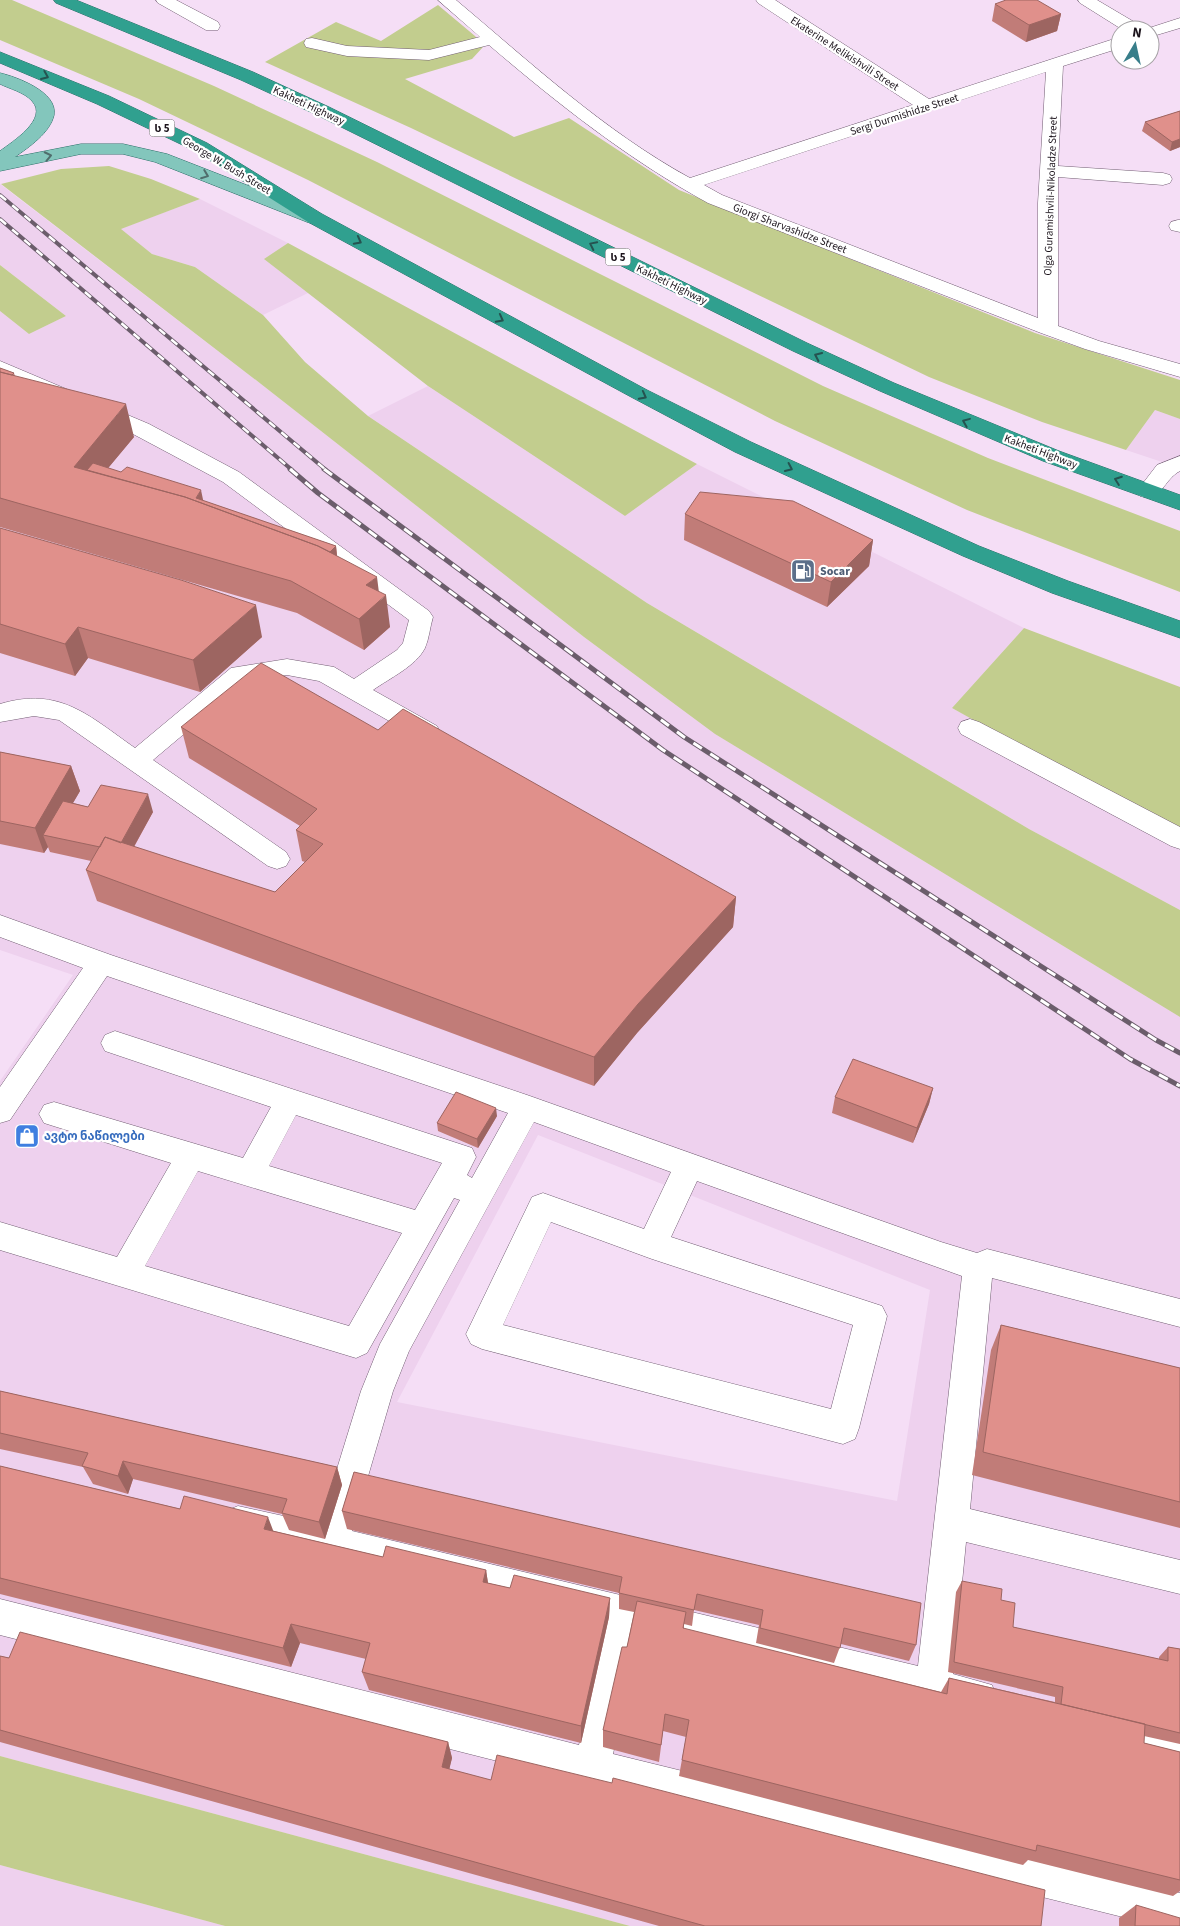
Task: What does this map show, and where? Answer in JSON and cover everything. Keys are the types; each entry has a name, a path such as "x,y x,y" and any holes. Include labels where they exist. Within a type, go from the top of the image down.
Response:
{"highway":[{"name":"Kakheti Highway","path":"62,0 247,76 323,111 800,347 887,388 1051,456 1180,503"},
{"name":"George W. Bush Street","path":"0,57 103,100 201,147 315,218"},
{"name":"ს 5","path":"315,218 640,394 743,447 971,551 1060,587 1180,630"},
{"path":"1154,622 1180,622"}],"main road":[{"path":"0,78 32,93 40,99 45,105 46,113 43,123 35,132 0,160"},
{"path":"0,166 81,149 123,149 161,158 315,218"}],"street":[{"path":"164,0 212,26"},
{"name":"Giorgi Sharvashidze Street","path":"446,0 592,123 643,159 687,185 715,199 1048,329 1092,345 1180,371"},
{"name":"Ekaterine Melikishvili Street","path":"764,0 927,106"},
{"path":"1086,0 1119,20"},
{"path":"1160,29 1180,23"},
{"path":"312,43 346,51 429,55 493,39"},
{"name":"Sergi Durmishidze Street","path":"687,185 1110,45"},
{"name":"Olga Guramishvili-Nikoladze Street","path":"1048,329 1049,171 1055,64"},
{"path":"1049,171 1163,179"},
{"path":"0,366 141,429 231,477 421,617 414,646 405,656 355,690"},
{"path":"1148,491 1165,470 1180,464"},
{"path":"135,762 240,674 287,667 324,673 449,744"},
{"path":"0,713 18,708 50,708 68,714 277,859"},
{"path":"970,728 1180,839"},
{"path":"0,926 101,963 526,1107 977,1270 1180,1326"},
{"path":"0,1112 101,963"},
{"path":"0,1236 356,1343 461,1157 115,1043"},
{"path":"250,1174 289,1101"},
{"path":"331,1544 377,1391 396,1344 526,1107"},
{"path":"54,1114 422,1226"},
{"path":"124,1274 191,1156"},
{"path":"652,1245 689,1165"},
{"path":"448,1181 478,1194"},
{"path":"543,1206 652,1245 871,1316 843,1428 482,1334 543,1206"},
{"path":"934,1687 977,1270 987,1263 1180,1313"},
{"path":"204,1515 1011,1706"},
{"path":"951,1521 1180,1577"},
{"path":"592,1767 626,1614"},
{"path":"0,1617 592,1767 1180,1912"},
{"path":"1078,1723 1180,1748"}],"shaded area":[{"path":"0,184 261,384 584,637 715,734 1180,1017 1180,1926 630,1926 0,1756 0,1081 73,975 0,950 0,311 29,334 66,316 0,265","holes":["538,1135 930,1290 897,1501 397,1402"]},
{"path":"200,199 288,243 265,259 308,293 263,315 195,267 152,254 120,229"},
{"path":"428,386 625,516 697,464 1024,628 952,708 1180,831 1180,910 1029,829 647,603 368,416"},
{"path":"1155,410 1180,419 1180,468 1126,450"},
{"path":"0,1865 225,1926 0,1926"}],"green space":[{"path":"0,0 12,0 214,86 377,162 823,386 988,458 1180,531 1180,592 967,510 775,421 308,180 139,99 0,40"},
{"path":"438,5 475,36 483,47 472,59 405,79 514,137 569,118 679,190 1035,333 1180,380 1180,419 1155,410 1126,450 1042,422 929,377 411,128 265,62 336,22 381,41"},
{"path":"109,166 151,179 200,199 121,229 152,254 195,267 263,315 305,362 368,416 647,603 1029,829 1180,910 1180,1017 715,734 584,637 261,384 1,184 61,169"},
{"path":"288,243 697,464 625,516 428,386 264,259"},
{"path":"0,265 66,316 29,334 0,311"},
{"path":"1024,628 1180,687 1180,831 1094,787 952,708"},
{"path":"0,1756 630,1926 225,1926 0,1865"}],"building":[{"path":"1006,0 1037,0 1061,14 1029,25 995,4"},
{"path":"1180,111 1180,139 1172,142 1145,122"},
{"path":"0,368 14,373 12,375 0,372"},
{"path":"0,372 126,404 74,467 185,497 318,546 377,577 366,585 386,595 359,619 291,581 0,498"},
{"path":"93,463 121,472 127,467 201,490 196,498 336,546 330,552 185,497 87,470"},
{"path":"700,492 793,501 873,540 831,582 685,514"},
{"path":"0,528 181,580 256,605 193,660 78,627 65,644 0,624"},
{"path":"261,663 378,730 403,709 736,897 638,1004 594,1057 86,870 105,837 275,892 323,844 296,830 317,809 181,727"},
{"path":"0,752 71,766 35,828 0,821"},
{"path":"101,785 148,794 121,843 105,837 100,847 43,835 63,801 88,807"},
{"path":"853,1059 933,1088 917,1128 835,1097"},
{"path":"456,1092 496,1108 477,1139 437,1123"},
{"path":"1001,1325 1180,1368 1180,1502 983,1452"},
{"path":"0,1391 337,1467 319,1522 282,1513 287,1499 123,1461 118,1476 82,1466 88,1453 0,1433"},
{"path":"0,1466 180,1509 184,1496 268,1517 264,1529 383,1557 386,1546 486,1570 483,1582 510,1588 514,1575 610,1598 581,1726 362,1672 370,1643 291,1624 283,1648 0,1578"},
{"path":"354,1472 921,1603 916,1645 844,1628 840,1648 760,1628 763,1610 697,1594 694,1610 619,1593 622,1577 342,1511"},
{"path":"962,1581 1002,1589 1001,1600 1015,1603 1013,1627 1168,1661 1168,1647 1180,1649 1180,1733 1061,1704 1063,1687 954,1662"},
{"path":"637,1601 686,1612 683,1628 947,1694 949,1678 1145,1724 1144,1743 1180,1752 1180,1880 1037,1845 1036,1851 682,1760 689,1720 665,1714 661,1745 603,1730 622,1647 627,1647"},
{"path":"20,1632 448,1742 442,1767 491,1780 497,1755 612,1783 613,1778 1045,1890 1041,1926 705,1926 0,1730 0,1656 9,1658"},
{"path":"1136,1905 1180,1918 1180,1926 1135,1926"}],"railway":[{"path":"0,195 326,470"},
{"path":"0,219 292,470"},
{"path":"290,469 318,493 663,750 1130,1059 1180,1086"},
{"path":"324,469 684,737 1156,1040 1180,1053"}],"place":[{"name":"Socar","path":"803,571"},
{"name":"ავტო ნაწილები","path":"27,1136"}]}
